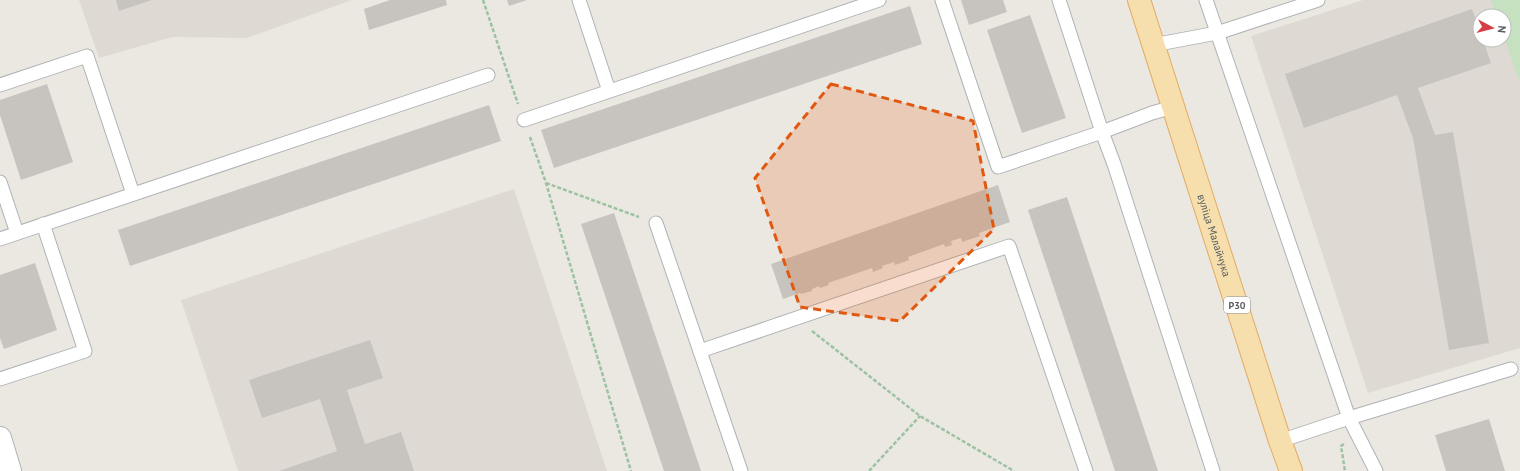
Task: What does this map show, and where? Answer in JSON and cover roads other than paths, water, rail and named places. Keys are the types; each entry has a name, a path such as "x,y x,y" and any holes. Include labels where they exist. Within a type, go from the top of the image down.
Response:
{"main road":[{"name":"вуліца Малайчука","path":"1139,0 1280,442 1292,471"}],"street":[{"path":"0,438 10,471"}],"lane":[{"path":"579,0 609,91"},
{"path":"524,120 879,0"},
{"path":"942,0 998,167 1173,107"},
{"path":"1059,0 1102,132 1114,164 1213,471"},
{"path":"1206,0 1349,418 1376,471"},
{"path":"1153,45 1217,33 1318,0"},
{"path":"0,85 87,56 133,194"},
{"path":"0,238 488,75"},
{"path":"0,182 17,233"},
{"path":"656,223 741,471"},
{"path":"0,380 85,351 43,224"},
{"path":"700,351 1009,246 1081,470"},
{"path":"1280,442 1349,418 1511,369"}]}
